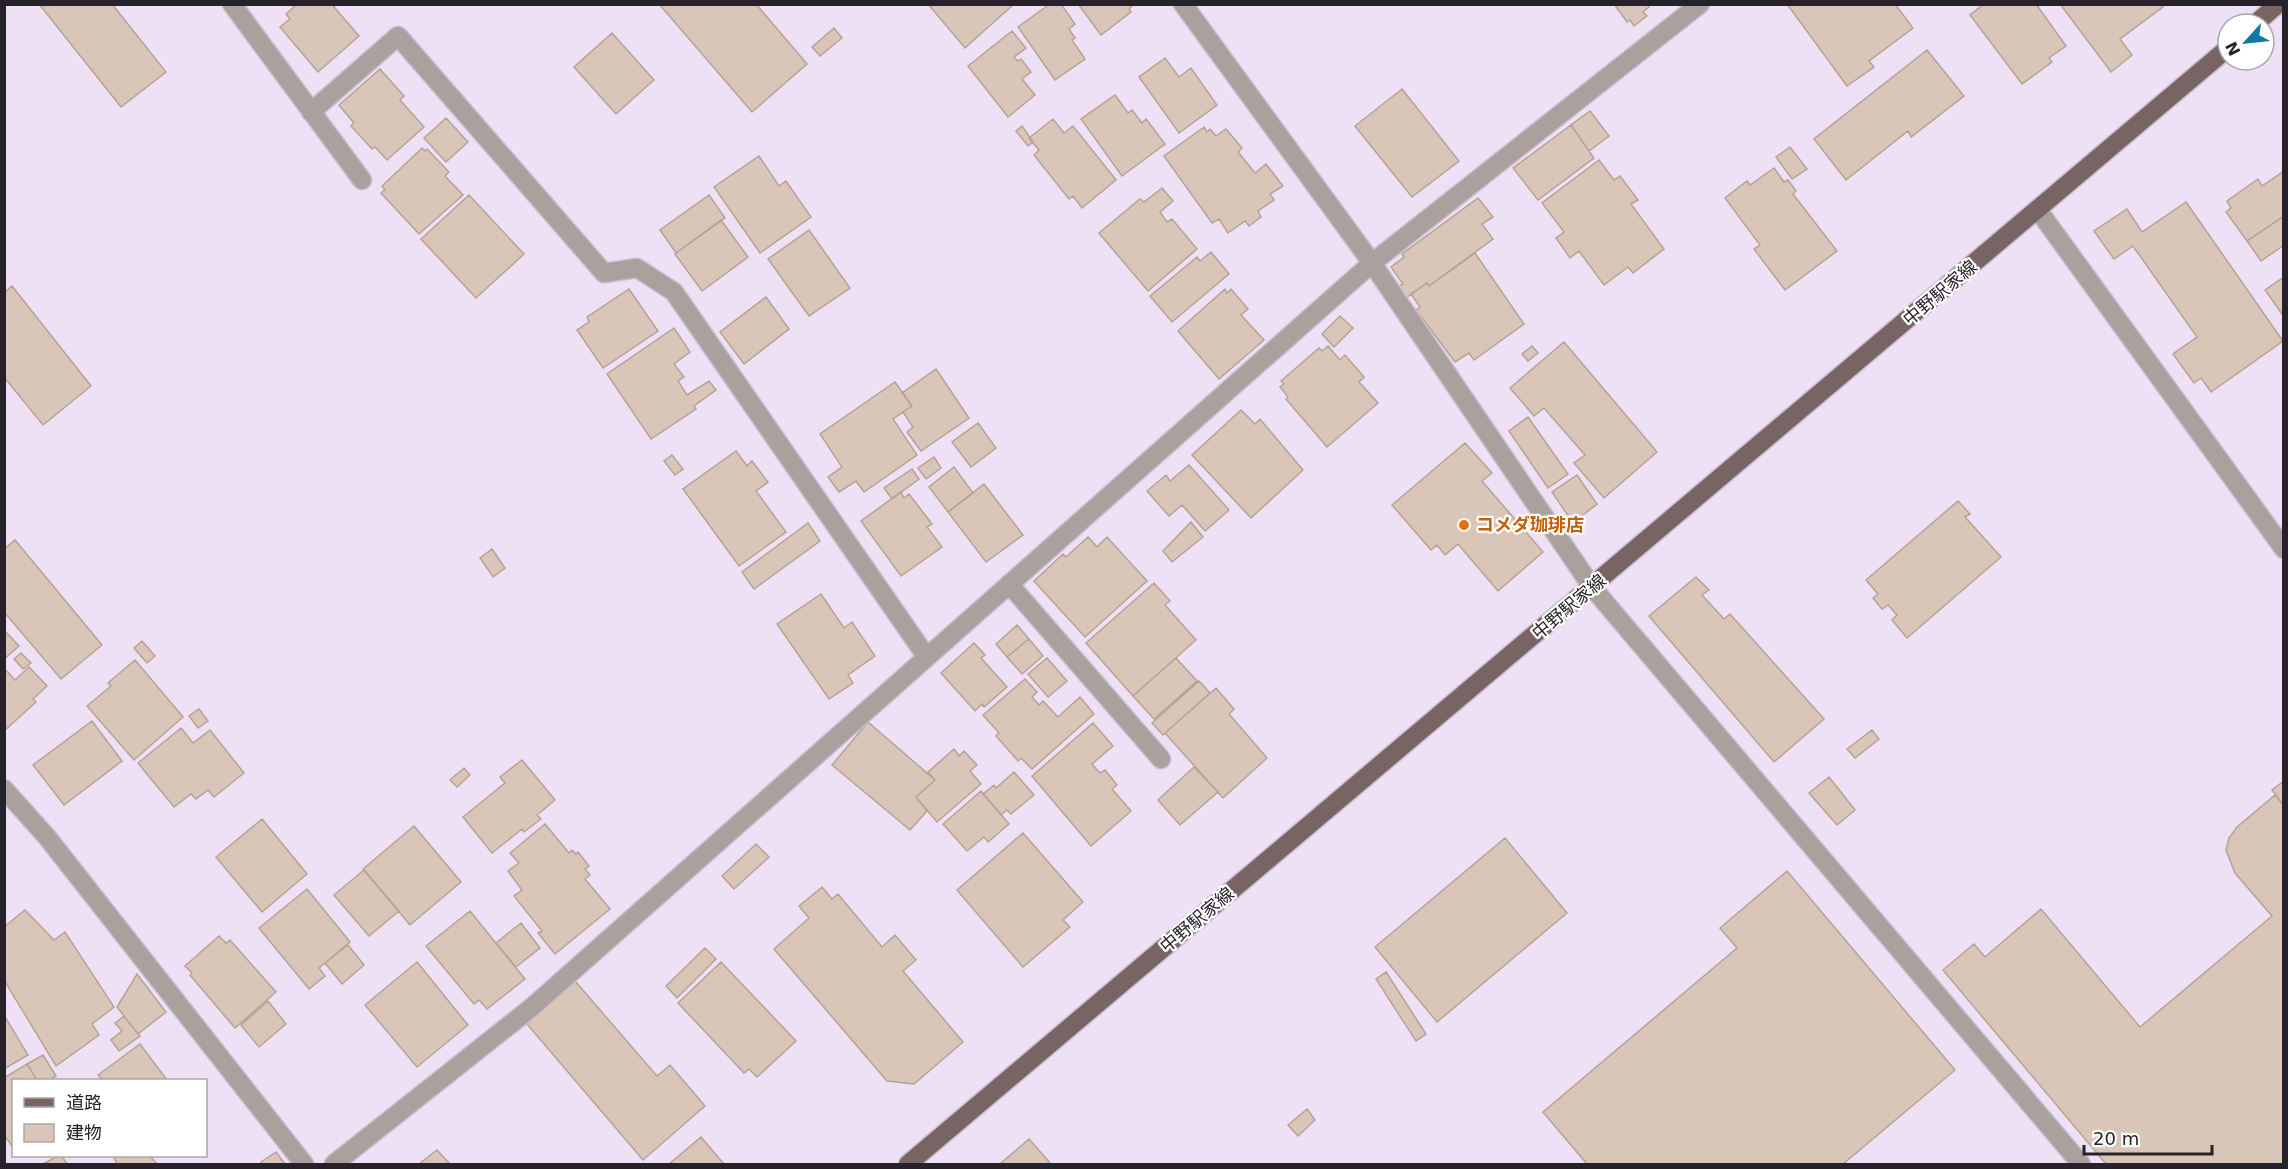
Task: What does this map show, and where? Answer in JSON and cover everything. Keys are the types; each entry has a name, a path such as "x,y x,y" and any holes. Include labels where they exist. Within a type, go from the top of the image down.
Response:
{"main road":[{"name":"中野駅家線","path":"908,1164 2216,58"}],"street":[{"path":"232,4 362,180"},
{"path":"1183,4 1372,263 1592,587 2081,1164"},
{"path":"334,1164 531,1008 1372,263 1700,4"},
{"path":"312,112 398,36 604,273 637,268 674,292 926,656"},
{"path":"2038,210 2283,549"},
{"path":"1009,584 1161,759"},
{"path":"4,789 47,837 304,1164"}],"building":[{"path":"39,4 112,4 166,72 121,107"},
{"path":"297,4 336,4 334,7 359,36 318,72 280,27 290,19 286,14"},
{"path":"659,4 756,4 807,64 752,112"},
{"path":"928,4 1014,4 965,48"},
{"path":"1050,4 1061,4 1075,24 1069,29 1075,38 1072,40 1085,59 1055,80 1018,27"},
{"path":"1078,4 1134,4 1129,9 1131,12 1101,35"},
{"path":"1614,4 1647,4 1649,7 1643,12 1647,16 1634,26 1630,20 1627,22"},
{"path":"1787,4 1895,4 1913,28 1869,61 1874,67 1847,86"},
{"path":"1984,4 2036,4 2066,46 2049,58 2052,62 2022,84 1970,15"},
{"path":"2060,4 2161,4 2163,7 2120,39 2132,55 2111,72"},
{"path":"834,28 842,38 820,56 812,47"},
{"path":"1012,31 1026,48 1014,57 1018,61 1021,59 1031,72 1022,79 1035,95 1008,117 968,66"},
{"path":"612,33 654,80 616,114 574,67"},
{"path":"1927,50 1964,96 1911,137 1908,131 1846,180 1814,139"},
{"path":"1165,58 1179,77 1191,68 1217,105 1179,133 1139,77"},
{"path":"380,69 404,96 400,100 424,127 387,160 375,147 372,149 351,126 354,123 339,105"},
{"path":"1402,89 1459,161 1412,197 1355,126"},
{"path":"1115,95 1128,113 1132,110 1142,123 1146,119 1165,144 1122,176 1081,119"},
{"path":"1590,111 1609,136 1589,151 1571,125"},
{"path":"446,118 468,142 446,162 424,138"},
{"path":"1053,119 1064,133 1073,126 1116,180 1082,208 1073,196 1069,199 1034,155 1039,150 1029,138"},
{"path":"1571,125 1594,158 1538,200 1513,168"},
{"path":"1022,126 1033,142 1028,146 1016,131"},
{"path":"1204,127 1207,132 1210,129 1216,136 1226,129 1242,148 1238,152 1255,173 1266,164 1283,186 1270,194 1274,200 1258,211 1261,217 1249,226 1245,221 1228,233 1219,219 1212,223 1164,156"},
{"path":"1790,147 1807,169 1792,179 1776,157"},
{"path":"422,148 425,151 427,149 449,172 445,176 463,195 419,234 381,193 385,190 382,186"},
{"path":"759,156 779,186 786,181 811,217 760,253 714,187"},
{"path":"1599,160 1614,180 1620,176 1638,200 1631,204 1664,249 1633,273 1628,267 1604,285 1579,251 1570,258 1556,238 1564,232 1542,203"},
{"path":"1774,168 1784,182 1788,180 1796,191 1793,194 1837,251 1785,290 1754,249 1760,245 1725,198 1747,181 1750,185"},
{"path":"2284,171 2284,216 2247,241 2226,212 2231,208 2227,201 2258,179 2262,186"},
{"path":"1162,188 1173,201 1160,212 1167,222 1172,219 1197,249 1148,291 1099,233 1140,199 1144,202"},
{"path":"469,195 524,254 476,298 421,239"},
{"path":"709,195 725,218 676,253 660,230"},
{"path":"1478,198 1493,217 1482,224 1493,239 1429,286 1427,283 1406,298 1398,287 1403,284 1391,267 1404,257 1402,254"},
{"path":"2186,202 2283,341 2211,392 2201,378 2194,383 2173,354 2197,337 2133,246 2114,259 2094,231 2127,209 2142,232"},
{"path":"2284,216 2284,245 2261,261 2247,241"},
{"path":"721,220 748,257 702,291 675,254"},
{"path":"809,230 850,288 809,316 768,259"},
{"path":"1211,252 1229,274 1172,322 1150,296 1197,257 1200,261"},
{"path":"1475,253 1524,324 1474,360 1469,353 1455,362 1416,310 1420,307 1411,294 1427,283 1429,286"},
{"path":"2284,277 2284,317 2265,290"},
{"path":"12,286 91,386 43,425 4,377 4,293"},
{"path":"629,289 658,331 603,368 577,330 589,322 587,317"},
{"path":"1225,289 1227,293 1231,289 1248,309 1241,315 1264,340 1219,379 1178,331"},
{"path":"766,297 789,329 744,364 720,332"},
{"path":"1340,316 1353,328 1334,347 1322,334"},
{"path":"674,328 690,352 674,364 684,377 678,381 687,395 709,381 716,390 694,406 696,409 651,439 607,374"},
{"path":"1564,342 1657,452 1604,498 1574,463 1585,455 1544,408 1534,416 1510,388"},
{"path":"1328,346 1340,360 1345,355 1364,377 1359,382 1378,403 1327,447 1286,399 1288,397 1280,387 1284,384 1281,381 1319,348 1322,351"},
{"path":"1532,346 1538,353 1528,361 1522,354"},
{"path":"936,369 969,418 921,451 907,432 913,427 903,412 912,406 902,393"},
{"path":"895,382 912,406 893,419 917,455 864,492 856,481 839,492 828,477 842,467 820,434"},
{"path":"1241,410 1255,424 1260,419 1303,470 1251,518 1192,455"},
{"path":"1528,417 1568,474 1548,488 1509,431"},
{"path":"978,423 996,448 971,467 952,442"},
{"name":"コメダ珈琲店","path":"1465,443 1492,473 1482,481 1543,552 1498,591 1458,544 1445,555 1437,545 1431,550 1392,505"},
{"path":"736,451 747,466 752,461 768,482 756,491 786,532 739,566 683,489"},
{"path":"672,455 683,469 675,475 664,461"},
{"path":"934,457 941,468 926,479 918,468"},
{"path":"1189,465 1229,510 1205,531 1182,505 1169,516 1147,491 1166,475 1170,481"},
{"path":"954,467 973,493 948,512 929,487"},
{"path":"912,469 919,479 892,499 884,488"},
{"path":"1577,475 1597,504 1573,523 1552,492"},
{"path":"984,484 1023,535 986,562 948,512"},
{"path":"901,492 904,498 909,494 932,524 927,527 942,547 901,576 861,521"},
{"path":"1958,501 1970,514 1965,517 2001,557 1907,638 1892,620 1897,615 1888,605 1882,609 1873,598 1878,594 1866,580"},
{"path":"1191,522 1203,537 1172,562 1163,551"},
{"path":"808,523 820,541 754,589 742,572"},
{"path":"1088,537 1097,547 1107,537 1147,581 1085,637 1034,581 1063,554 1066,557"},
{"path":"15,540 102,645 61,679 4,612 4,549"},
{"path":"492,549 505,568 493,577 480,558"},
{"path":"1696,577 1709,590 1702,595 1724,619 1730,614 1824,719 1774,762 1649,616"},
{"path":"1154,583 1170,601 1165,605 1196,640 1133,696 1086,643"},
{"path":"821,594 844,628 852,622 875,656 848,675 853,683 829,699 777,624"},
{"path":"1017,625 1029,639 1007,657 996,644"},
{"path":"4,630 19,646 4,659"},
{"path":"1029,639 1043,656 1022,674 1007,657"},
{"path":"142,641 155,656 147,663 134,648"},
{"path":"974,643 985,655 981,658 1007,687 984,707 982,704 975,711 941,673"},
{"path":"21,653 31,663 23,669 14,659"},
{"path":"1047,658 1067,681 1048,697 1028,674"},
{"path":"1176,658 1197,681 1154,719 1133,696"},
{"path":"135,660 183,717 134,760 87,706 111,686 108,683"},
{"path":"29,667 47,686 33,699 36,702 4,731 4,668 15,680"},
{"path":"1025,679 1037,692 1032,697 1039,705 1043,701 1058,717 1080,697 1094,714 1032,769 1021,758 1018,761 996,736 999,733 983,715"},
{"path":"1199,681 1210,693 1163,735 1152,723"},
{"path":"1216,688 1234,709 1229,714 1267,758 1223,798 1165,733"},
{"path":"199,709 208,721 198,728 189,716"},
{"path":"92,721 122,761 64,805 33,765"},
{"path":"868,722 935,780 916,797 927,811 910,830 832,765"},
{"path":"1093,723 1113,746 1092,764 1100,773 1105,770 1117,785 1112,789 1131,811 1091,846 1032,776"},
{"path":"181,728 193,743 210,730 244,773 214,797 208,790 196,799 191,794 174,807 138,763"},
{"path":"1872,730 1879,739 1855,758 1847,749"},
{"path":"954,749 959,756 964,751 977,765 970,771 981,784 937,822 916,797 935,780 928,772"},
{"path":"522,760 555,800 537,815 541,819 524,832 522,829 492,853 463,817 505,783 500,777"},
{"path":"1194,767 1218,792 1180,825 1158,800"},
{"path":"464,768 470,775 457,787 450,780"},
{"path":"1014,772 1034,795 1011,814 1007,810 1001,815 983,794 994,785 996,788"},
{"path":"1829,777 1855,810 1837,825 1809,793"},
{"path":"2284,781 2284,806 2272,790"},
{"path":"981,791 1009,824 988,842 984,837 967,851 943,824"},
{"path":"2275,795 2284,806 2284,1164 2106,1164 1943,970 1974,944 1985,957 2041,909 2140,1027 2272,916 2235,873 2226,850 2229,838 2237,827"},
{"path":"262,819 307,874 262,912 216,857"},
{"path":"545,824 569,853 572,850 576,854 578,852 589,866 585,869 590,875 585,879 610,909 555,954 538,933 542,931 514,896 522,890 508,871 519,863 510,853"},
{"path":"414,826 461,882 410,925 363,869"},
{"path":"1023,833 1083,902 1063,920 1070,927 1023,967 957,890"},
{"path":"1505,838 1567,913 1437,1022 1375,947"},
{"path":"756,844 769,857 734,889 722,876"},
{"path":"364,870 399,911 369,936 334,895"},
{"path":"1787,871 1955,1070 1843,1164 1587,1164 1543,1112 1737,948 1720,928"},
{"path":"822,887 832,899 838,894 882,947 895,935 916,960 903,971 963,1042 914,1084 887,1081 774,949 809,918 799,906"},
{"path":"307,889 350,942 319,968 325,976 309,989 259,928"},
{"path":"25,910 54,940 65,932 114,1007 92,1024 99,1035 56,1066 4,980 4,927"},
{"path":"470,911 525,979 487,1009 479,1000 474,1004 426,946"},
{"path":"521,923 540,948 516,967 496,943"},
{"path":"219,936 226,943 230,940 276,992 235,1028 185,966"},
{"path":"348,945 364,965 342,984 325,963"},
{"path":"705,948 716,959 677,998 666,986"},
{"path":"417,962 468,1025 417,1067 365,1005"},
{"path":"721,962 796,1041 757,1077 749,1069 744,1073 678,1003"},
{"path":"1386,972 1426,1034 1416,1041 1376,979"},
{"path":"137,974 166,1012 138,1034 117,1007"},
{"path":"575,981 657,1076 670,1065 705,1106 643,1160 527,1024"},
{"path":"268,1001 286,1024 259,1047 241,1025"},
{"path":"4,1015 28,1055 4,1069"},
{"path":"124,1016 140,1036 119,1051 111,1040 122,1031 115,1023"},
{"path":"140,1044 166,1079 102,1079 98,1075"},
{"path":"43,1055 56,1076 51,1079 36,1079 27,1064"},
{"path":"27,1064 36,1079 12,1079 12,1146 4,1135 4,1078"},
{"path":"1307,1109 1315,1120 1298,1136 1288,1125"},
{"path":"701,1137 724,1164 669,1164"},
{"path":"1029,1139 1051,1164 1000,1164"},
{"path":"437,1150 450,1164 419,1164"},
{"path":"276,1152 285,1164 263,1164 261,1162"},
{"path":"56,1157 63,1157 67,1164 43,1164"},
{"path":"114,1157 151,1157 157,1164 117,1164"}],"place":[{"name":"コメダ珈琲店","path":"1464,525"}]}
